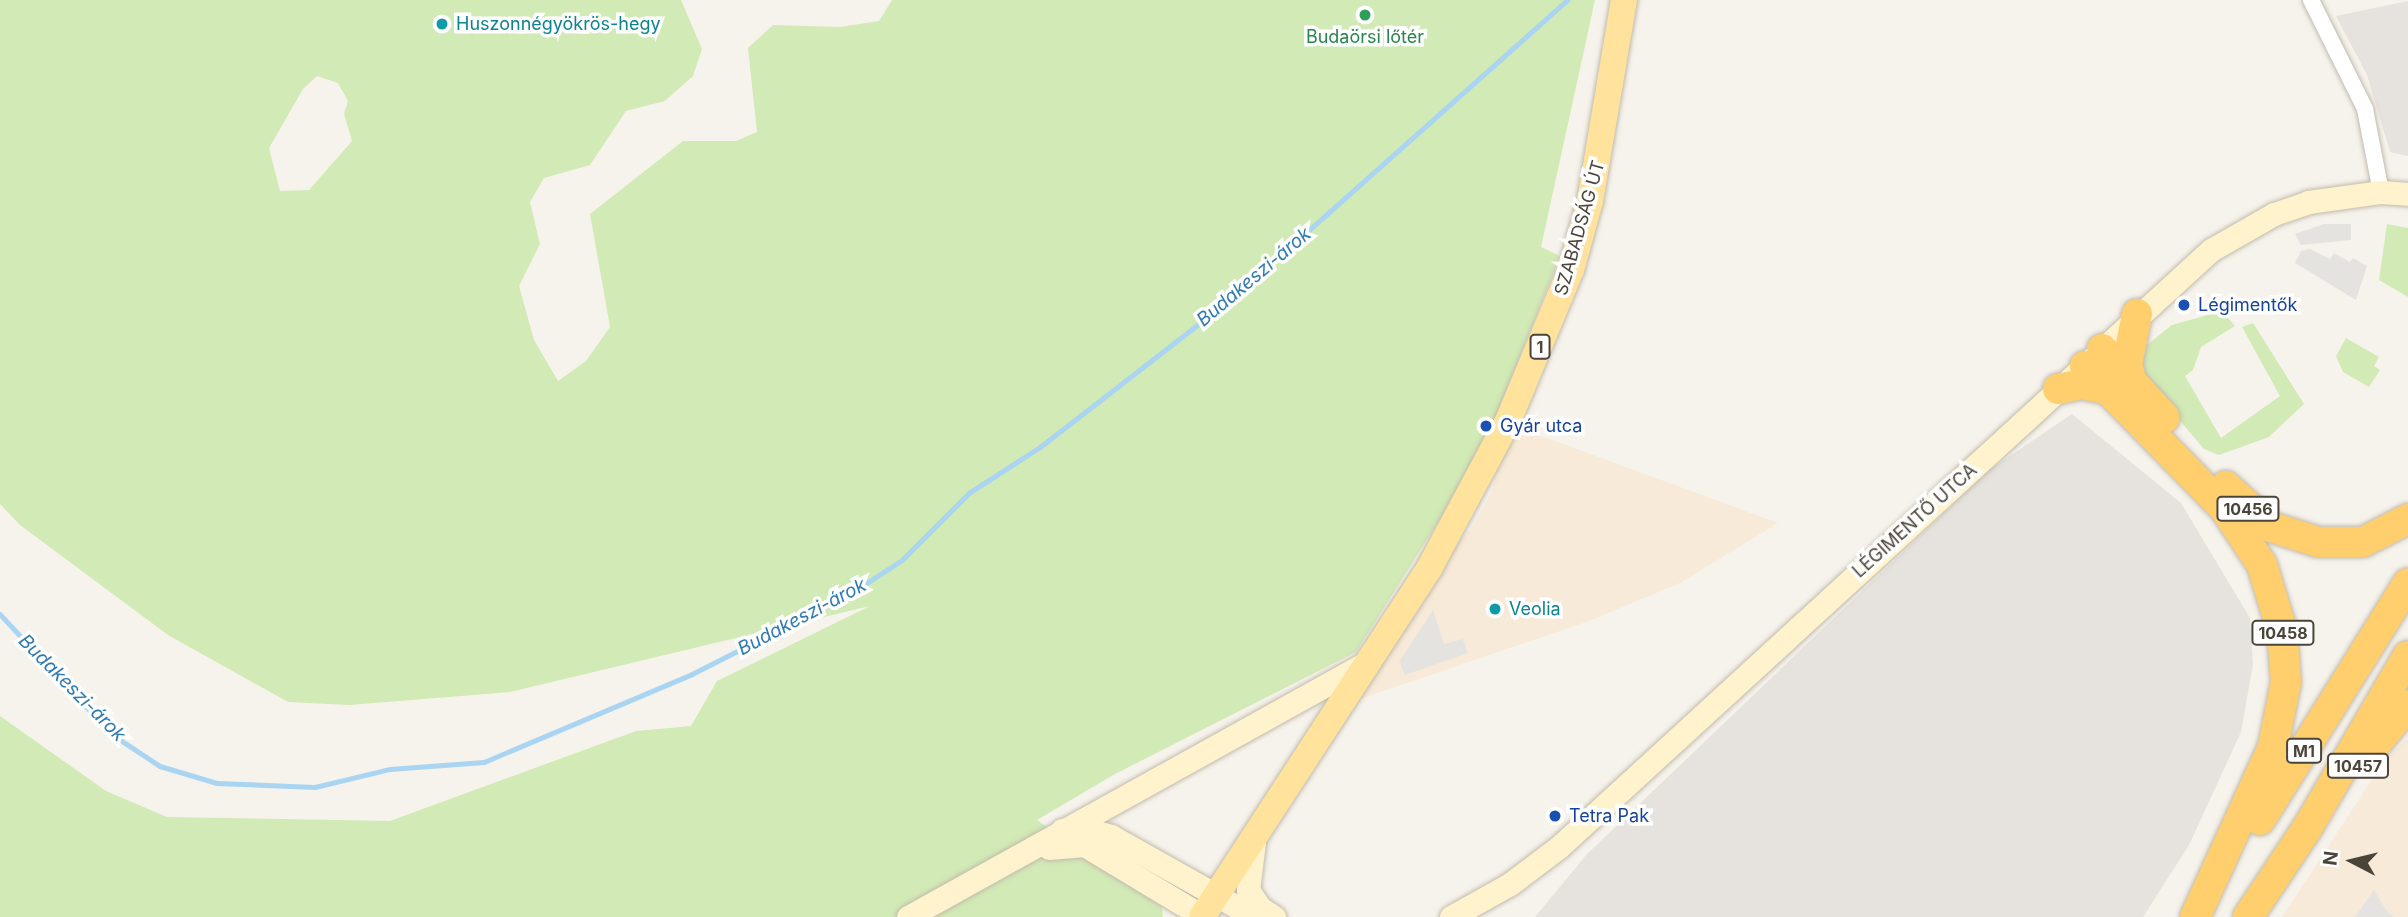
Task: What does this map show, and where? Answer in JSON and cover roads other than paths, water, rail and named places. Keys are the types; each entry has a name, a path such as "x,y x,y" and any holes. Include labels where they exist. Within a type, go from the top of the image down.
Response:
{"highway":[{"path":"2058,390 2082,384 2121,385 2137,314"},
{"name":"10456","path":"2094,357 2230,490 2272,527 2310,541 2353,543 2375,538 2408,519"},
{"name":"10458","path":"2121,385 2245,537 2270,587 2285,647 2284,702 2273,747 2196,917"},
{"name":"M1","path":"2196,917 2408,583"},
{"name":"M1","path":"2248,917 2308,827 2408,656"},
{"name":"10457","path":"2308,827 2408,705"}],"main road":[{"name":"SZABADSÁG ÚT","path":"1369,661 1474,491 1571,270 1601,155 1625,0"},
{"name":"LÉGIMENTŐ UTCA","path":"1451,917 1510,884 1559,847 2094,357 2137,314 2211,250 2274,214 2317,200 2381,192 2408,194"},
{"path":"908,917 1022,855 1059,830 1369,661"},
{"name":"1","path":"1206,911 1369,661"},
{"path":"1296,699 1315,710 1325,725"},
{"path":"1059,830 1102,832 1206,911"},
{"path":"1255,838 1248,890 1259,908 1274,917"},
{"path":"1022,855 1059,845 1084,845 1160,890 1206,911 1255,917"},
{"path":"1160,890 1174,917"}],"street":[{"path":"2311,0 2365,109 2381,192"}],"waterway":[{"name":"Budakeszi-árok","path":"0,614 113,735 160,766 217,783 315,787 390,769 484,762 692,674 850,594 902,560 969,493 1040,447 1235,296 1567,0"}],"place":[{"name":"Budaörsi lőtér","path":"1365,15"},
{"name":"Huszonnégyökrös-hegy","path":"442,24"},
{"name":"Légimentők","path":"2184,305"},
{"name":"Gyár utca","path":"1486,426"},
{"name":"Veolia","path":"1495,609"},
{"name":"Tetra Pak","path":"1555,816"}]}
